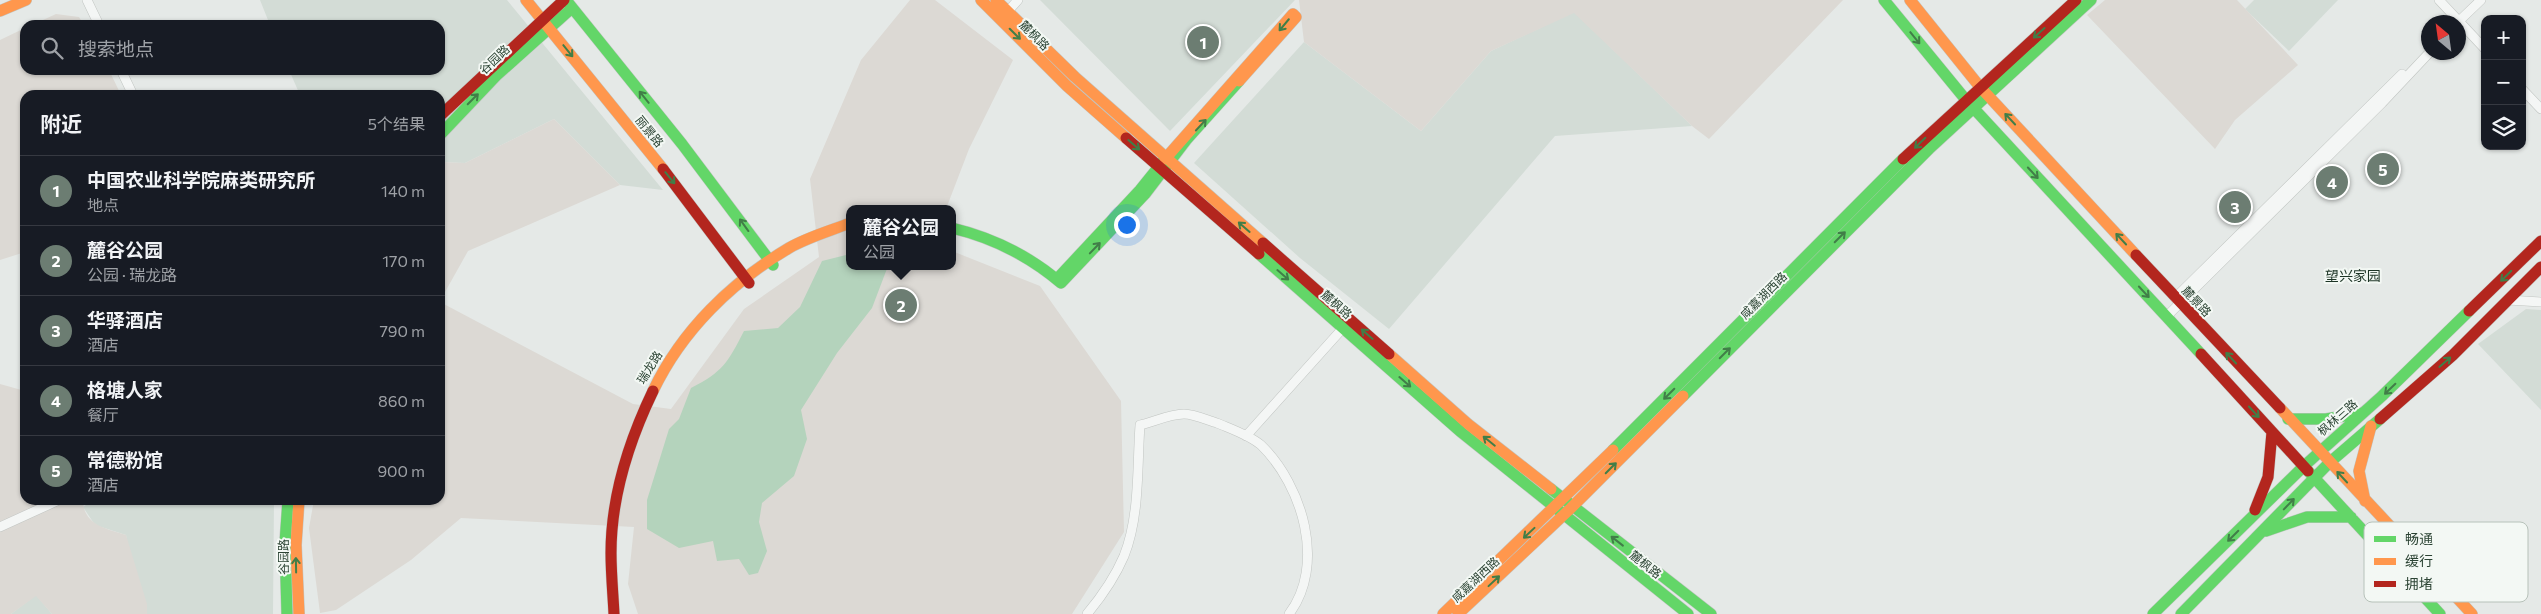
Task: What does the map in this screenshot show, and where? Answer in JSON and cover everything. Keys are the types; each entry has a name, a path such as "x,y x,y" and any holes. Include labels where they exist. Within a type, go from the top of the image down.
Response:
{"main road":[{"path":"0,11 26,0"},
{"name":"丽景路","path":"526,0 673,182 747,280"},
{"name":"麓枫路","path":"981,0 1067,86 1165,164 1343,328 1461,432 1688,614"},
{"path":"996,0 1165,164 1468,424 1711,614"},
{"path":"1884,0 1969,104 2364,531"},
{"name":"麓景路","path":"1910,0 1984,90 2385,522"},
{"name":"咸嘉湖西路","path":"1443,614 1568,504 1922,141 1969,104 2076,0"},
{"name":"咸嘉湖西路","path":"1984,90 2091,0"},
{"name":"丽景路","path":"567,3 682,144 771,262"},
{"name":"谷园路","path":"445,129 469,102 567,3"},
{"path":"1061,279 1165,164 1296,17 1293,14 1165,164"},
{"name":"谷园路","path":"445,112 545,24"},
{"path":"956,223 986,231 1018,245 1039,257 1061,279"},
{"name":"瑞龙路","path":"614,614 610,566 613,515 624,461 648,394 683,339 708,311 771,262 812,237 846,224"},
{"path":"956,229 985,236 1015,249 1061,279"},
{"name":"瑞龙路","path":"771,262 846,230"},
{"name":"枫林三路","path":"2153,614 2318,452 2363,412 2541,241"},
{"path":"2182,614 2329,463 2453,355 2541,267"},
{"name":"瑞龙路","path":"620,614 616,566 619,514 629,461 640,428 668,371 688,342 747,280"},
{"path":"2288,419 2326,420 2363,412"},
{"path":"2365,501 2359,471 2372,426"},
{"path":"2253,516 2268,477 2272,432"},
{"name":"谷园路","path":"287,614 285,543 288,505"},
{"name":"谷园路","path":"299,505 296,545 299,614"},
{"name":"咸嘉湖西路","path":"1458,614 1559,512"},
{"path":"2260,533 2296,518 2324,514 2351,517"},
{"path":"2429,602 2440,614"},
{"name":"麓景路","path":"2461,602 2472,614"}],"street":[{"path":"87,0 97,20"},
{"path":"1008,11 1018,0"},
{"path":"2439,0 2452,15"},
{"path":"2463,15 2477,0"},
{"path":"2464,15 2481,0"},
{"path":"2466,30 2481,45"},
{"path":"2166,317 2177,300 2421,55"},
{"path":"2177,300 2382,103 2422,60"},
{"path":"123,75 131,90"},
{"path":"2526,93 2541,110"},
{"path":"2508,300 2541,302"},
{"path":"1246,436 1343,328"},
{"path":"1087,614 1103,595 1125,554 1134,504 1140,425 1184,414 1205,419 1246,436 1260,445 1277,467 1300,508 1308,541 1308,574 1300,600 1289,614"},
{"path":"0,527 48,505"}],"shaded area":[{"path":"260,0 507,0 663,190 620,185 554,119 465,163 445,162 445,90 298,90 291,75 445,75 445,20 268,20"},
{"path":"910,0 935,0 1013,60 969,149 948,205 846,205 846,270 956,270 956,253 1040,286 1121,401 1124,532 1072,614 638,614 628,584 634,527 461,518 411,560 336,610 320,613 309,528 313,505 445,505 445,305 633,404 671,409 744,309 819,257 810,179 861,60"},
{"path":"1040,0 1295,0 1170,131"},
{"path":"1299,0 1843,0 1709,139 1692,126 1574,13 1491,51 1421,131 1304,42"},
{"path":"2105,0 2237,0 2298,65 2235,120 2215,149 2087,15"},
{"path":"2254,0 2338,0 2289,51 2245,9"},
{"path":"1574,12 1692,126 1555,136 1389,329 1300,258 1194,163 1304,42 1421,131 1491,51"},
{"path":"56,14 79,17 81,20 43,20"},
{"path":"20,30 20,75 111,75 119,90 20,90 20,254 0,260 0,40"},
{"path":"554,119 620,185 468,251 445,292 445,162 465,163"},
{"path":"846,255 846,270 886,270 872,308 837,353 801,410 807,439 794,476 762,503 759,522 767,551 758,573 749,575 739,559 717,561 713,541 679,548 647,529 647,500 669,429 679,419 691,388 711,377 724,365 744,331 778,328 800,307 822,261"},
{"path":"2526,309 2541,310 2541,410 2478,344"},
{"path":"0,384 20,390 20,505 84,505 87,515 97,525 126,535 147,604 147,614 52,614 36,596 11,614 0,614"},
{"path":"86,505 274,505 273,614 136,614 126,535 95,525 83,507"},
{"path":"36,595 52,614 11,614"}],"traffic: fast":[{"path":"566,0 682,144 773,265"},
{"path":"1884,0 1966,100 2201,354"},
{"path":"1683,396 1929,149 2091,0"},
{"path":"445,130 496,76 572,8"},
{"path":"956,229 996,242 1010,249 1036,264 1061,283 1145,194 1187,139 1239,81"},
{"path":"1057,279 1140,190 1165,159"},
{"path":"1613,450 1903,159"},
{"path":"1259,254 1461,432 1688,614"},
{"path":"2153,614 2304,466 2382,396 2469,311"},
{"path":"2288,419 2326,419 2362,413"},
{"path":"2181,614 2329,463 2380,419"},
{"path":"2308,471 2364,532"},
{"path":"1551,489 1711,614"},
{"path":"287,614 285,543 288,505"},
{"path":"2266,531 2307,517 2351,517"},
{"path":"2429,602 2440,614"}],"traffic: slow":[{"path":"0,11 26,0"},
{"path":"526,0 663,169"},
{"path":"981,0 1067,86 1126,138"},
{"path":"996,0 1075,77 1263,243"},
{"path":"1910,0 1980,87 2136,255"},
{"path":"1165,159 1293,14 1296,17 1239,81"},
{"path":"653,391 678,348 711,309 729,292 768,261 789,248 811,237 846,224"},
{"path":"1389,354 1468,424 1551,489"},
{"path":"1458,614 1571,508 1683,396"},
{"path":"2280,408 2386,522"},
{"path":"2365,501 2359,471 2371,426"},
{"path":"1443,614 1613,450"},
{"path":"299,505 296,545 299,614"},
{"path":"2461,602 2472,614"}],"traffic: jam":[{"path":"445,111 564,0"},
{"path":"1903,159 2076,0"},
{"path":"1126,138 1259,254"},
{"path":"663,169 749,283"},
{"path":"2469,311 2541,241"},
{"path":"1263,243 1389,354"},
{"path":"2136,255 2280,408"},
{"path":"2380,419 2453,355 2541,267"},
{"path":"2201,354 2308,471"},
{"path":"614,614 611,553 614,511 629,449 653,391"},
{"path":"2255,510 2268,477 2272,432"}],"place":[{"name":"中国农业科学院麻类研究所","path":"1203,42"},
{"name":"常德粉馆","path":"2383,169"},
{"name":"格塘人家","path":"2332,182"},
{"name":"华驿酒店","path":"2235,207"},
{"name":"麓谷公园","path":"901,305"}],"district":[{"name":"望兴家园","path":"2353,275"}]}
